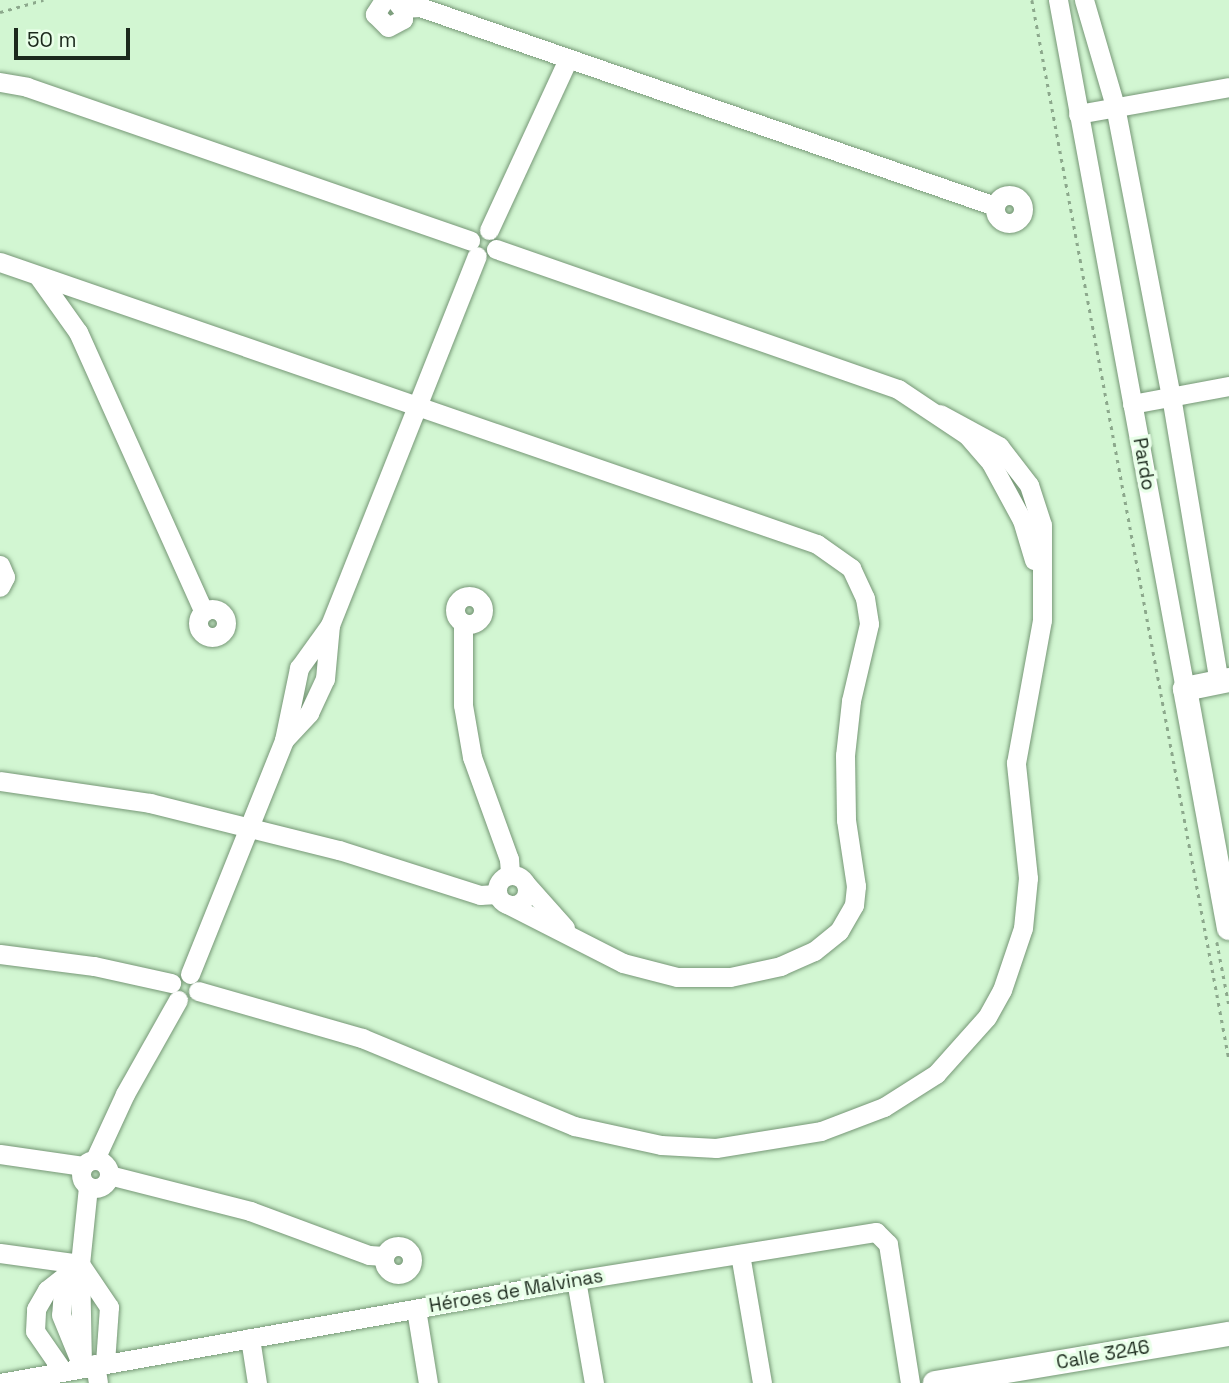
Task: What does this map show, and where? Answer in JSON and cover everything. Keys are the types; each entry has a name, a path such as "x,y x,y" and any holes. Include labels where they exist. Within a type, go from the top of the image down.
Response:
{"main road":[{"path":"1185,689 1224,681"},
{"name":"Pardo","path":"1185,689 1229,928"},
{"name":"Calle 3246","path":"935,1383 1229,1334"}],"street":[{"name":"Pardo","path":"1058,0 1185,689"},
{"name":"Pardo","path":"1084,0 1115,106 1224,681"},
{"path":"394,3 420,7 995,206"},
{"path":"489,230 568,58"},
{"path":"0,82 27,87 473,248 486,258 496,249"},
{"path":"1078,114 1229,87"},
{"path":"194,982 284,740 299,668 330,625 417,405 473,248 475,232 489,230"},
{"path":"489,230 495,236 496,249"},
{"path":"95,1369 64,1333 60,1302 80,1264 88,1186 80,1175 125,1094 162,1037 175,992 176,976 362,1038 555,1119 633,1141 685,1147 756,1144 821,1131 884,1107 936,1074 969,1040 997,999 1014,960 1028,878 1016,763 1042,642 1042,525 1024,477 999,446 874,378 496,249"},
{"path":"0,262 817,544 851,568 865,598 869,624 851,701 845,755 846,820 856,886 849,917 839,931 820,947 780,966 715,978 641,970 588,946 502,899"},
{"path":"38,276 78,332 204,612"},
{"path":"78,332 88,293"},
{"path":"1132,404 1229,386"},
{"path":"940,414 967,435 1007,488 1031,547 1040,588"},
{"path":"1007,488 1024,477"},
{"path":"0,565 5,577 0,587"},
{"path":"0,781 150,803 251,826 480,895 524,899 472,757 463,705 463,623"},
{"path":"284,740 309,713 325,679 330,625"},
{"path":"502,899 499,881 518,880 558,922 588,946"},
{"path":"0,954 93,966 175,992"},
{"path":"0,1154 107,1166 109,1175 102,1186 88,1186"},
{"path":"109,1175 250,1211 369,1255 384,1256"},
{"name":"Héroes de Malvinas","path":"0,1383 62,1370 95,1369 250,1338 576,1280 876,1232 885,1237 910,1383"},
{"path":"0,1252 80,1264 109,1307 95,1369"},
{"path":"740,1254 762,1383"},
{"path":"62,1370 35,1331 36,1310 47,1290 80,1264"},
{"path":"576,1280 594,1383"},
{"path":"416,1309 428,1383"},
{"path":"250,1338 257,1383"}],"path":[{"path":"0,12 43,0"},
{"path":"1032,0 1229,1059"}]}
